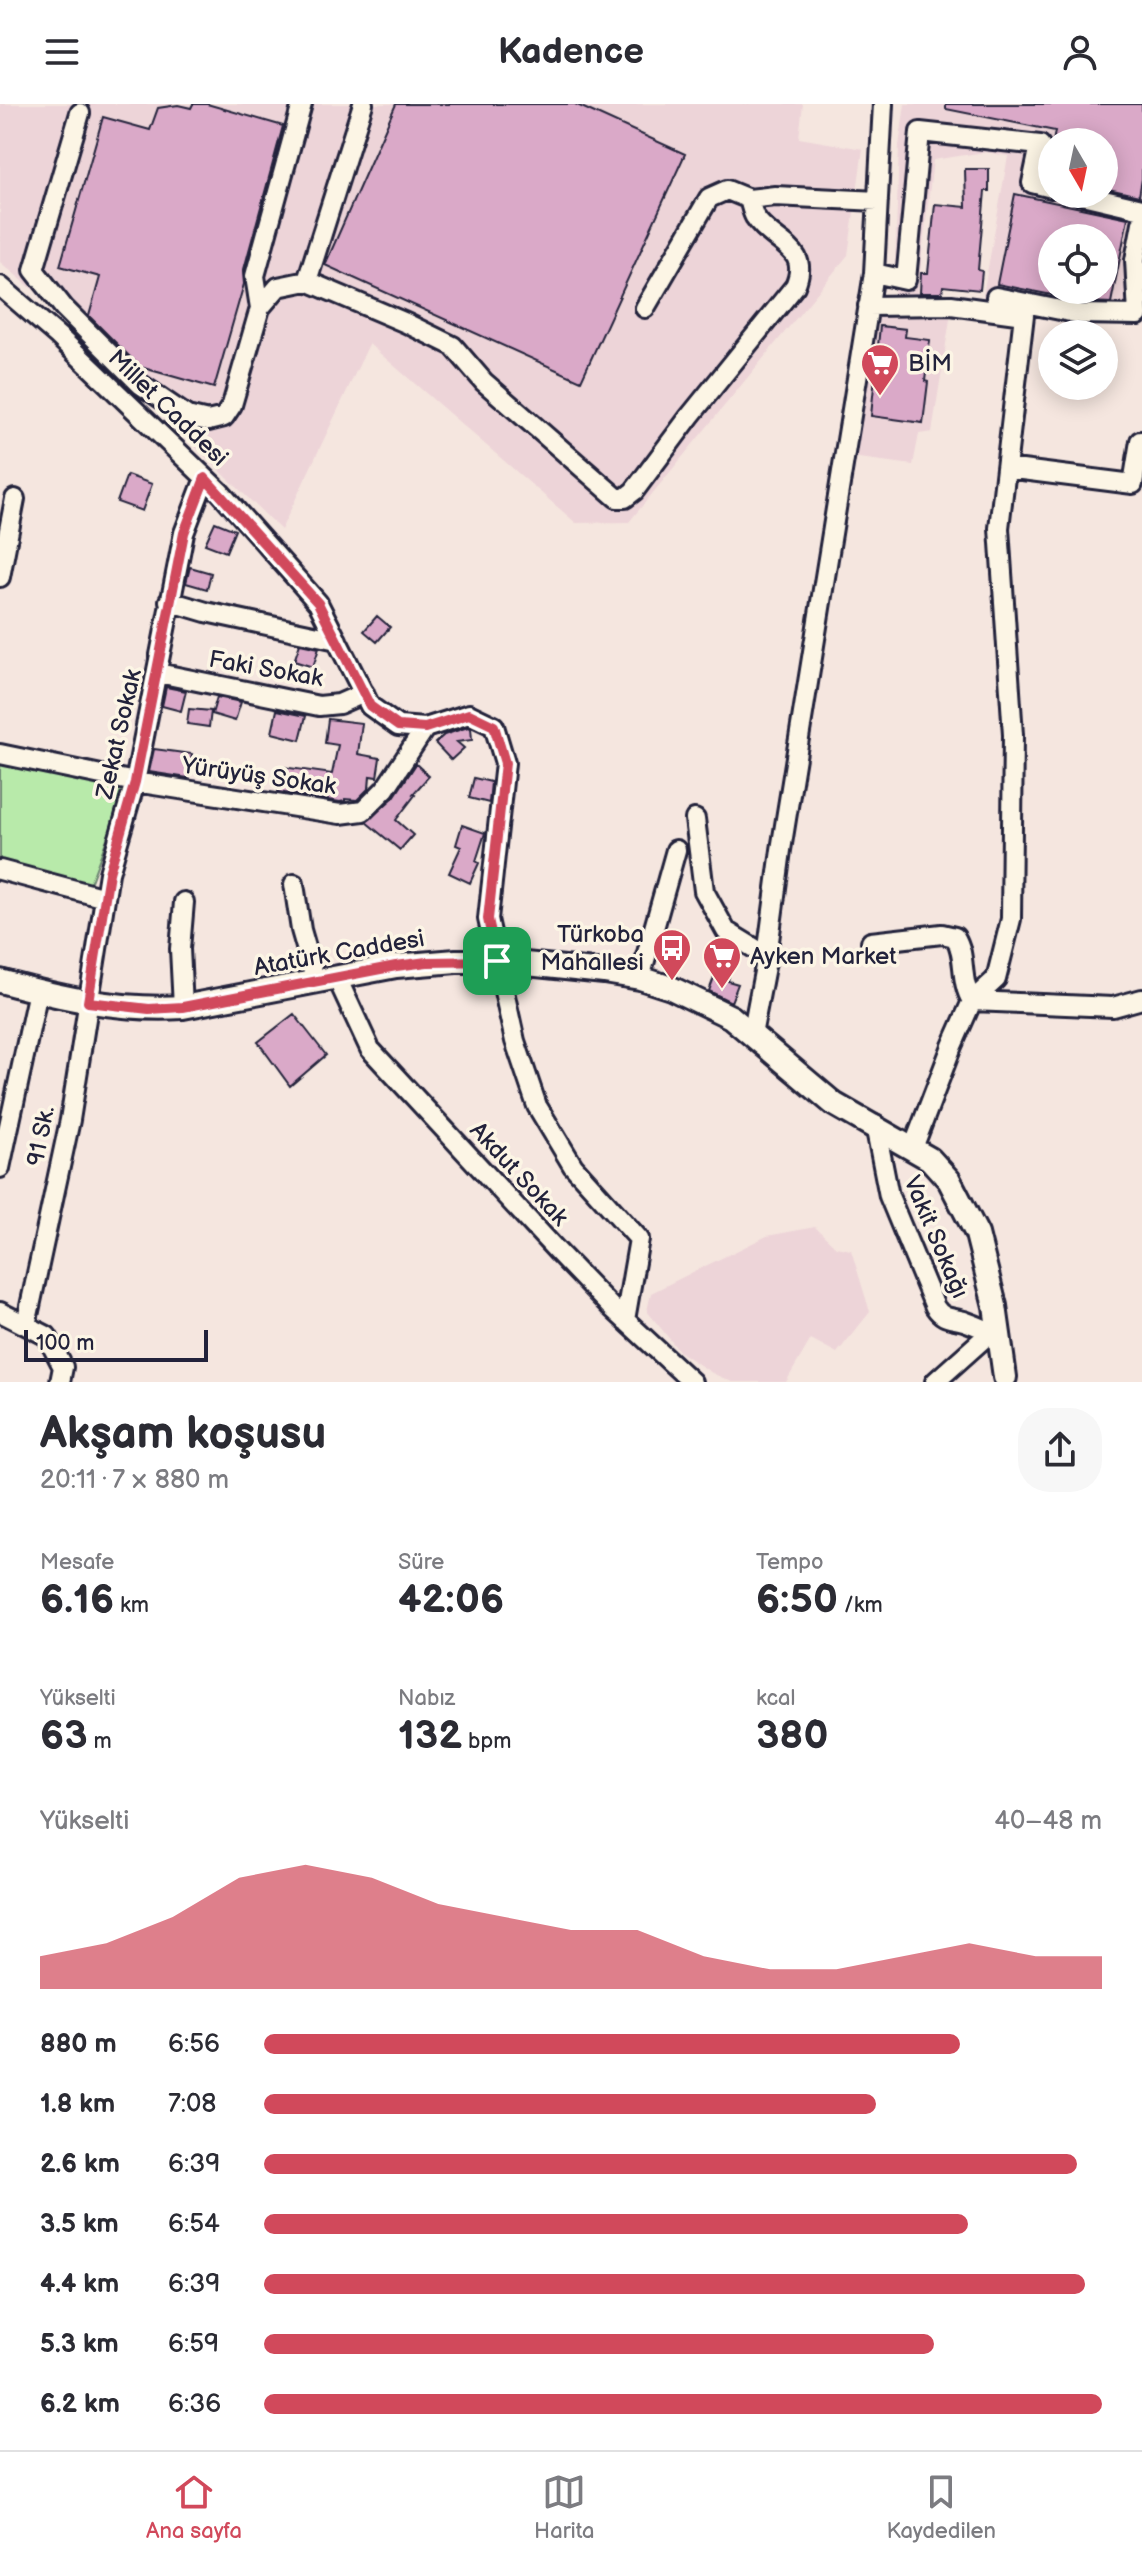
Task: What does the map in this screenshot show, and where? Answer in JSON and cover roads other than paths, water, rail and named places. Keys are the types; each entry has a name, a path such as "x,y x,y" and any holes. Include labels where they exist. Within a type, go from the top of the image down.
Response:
{"main road":[{"name":"Atatürk Caddesi","path":"0,981 88,1002 149,1009 183,1007 427,962 497,961 604,972 640,978 671,988 731,1017 834,1104 930,1159 949,1180 977,1234 1003,1380"}],"street":[{"path":"260,308 255,276 302,104"},
{"path":"307,281 363,104"},
{"path":"752,1035 874,273 883,104"},
{"path":"80,113 34,270 64,308 140,384 187,416 208,421 224,417 232,405 260,308 278,287 307,281 453,346 484,382 606,492 617,498 625,498 634,491 795,286 801,271 797,255 754,216 749,199"},
{"path":"874,273 906,280 920,132 1038,145"},
{"path":"1038,154 1032,183 1038,184"},
{"path":"645,308 709,198 727,190 749,199 775,196 878,201"},
{"path":"1118,203 1142,209"},
{"path":"996,297 1080,314 1138,315 1135,260 1142,223"},
{"name":"Millet Caddesi","path":"0,286 58,336 205,478 318,603 370,706 398,726 425,728"},
{"path":"868,306 951,305 1024,315 999,528 1013,735 1011,919 996,979 972,1001 913,1148"},
{"path":"1006,468 1133,484 1142,441"},
{"name":"Zekat Sokak","path":"88,1002 109,873 135,782 184,533 205,478"},
{"path":"0,577 15,499"},
{"path":"169,601 337,640"},
{"name":"Faki Sokak","path":"158,673 319,706 339,704 364,693"},
{"path":"425,728 469,714 494,726 505,763 488,919 497,961 515,1041 537,1106 573,1166 639,1239 625,1320"},
{"name":"Yürüyüş Sokak","path":"0,754 135,782 340,814 363,811 385,789 425,728"},
{"path":"695,819 704,891 726,931 767,956"},
{"path":"640,978 676,850"},
{"path":"0,870 105,898"},
{"name":"Akdut Sokak","path":"294,884 301,930 326,980 370,1049 558,1252 692,1382"},
{"path":"183,1007 180,949 184,902"},
{"path":"871,942 942,934 955,937 960,944 965,990 972,1001"},
{"path":"0,1168 38,991"},
{"path":"972,1001 1113,1007 1142,999"},
{"name":"91 Sk.","path":"26,1325 70,1120 88,1002"},
{"name":"Vakit Sokağı","path":"875,1125 889,1196 935,1307 948,1320 962,1320 994,1331"},
{"path":"0,1312 47,1336 63,1367 60,1382"},
{"path":"935,1382 994,1331"}],"place":[{"name":"BİM","path":"880,397"},
{"name":"Türkoba Mahallesi","path":"672,982"},
{"name":"Ayken Market","path":"722,990"}]}
